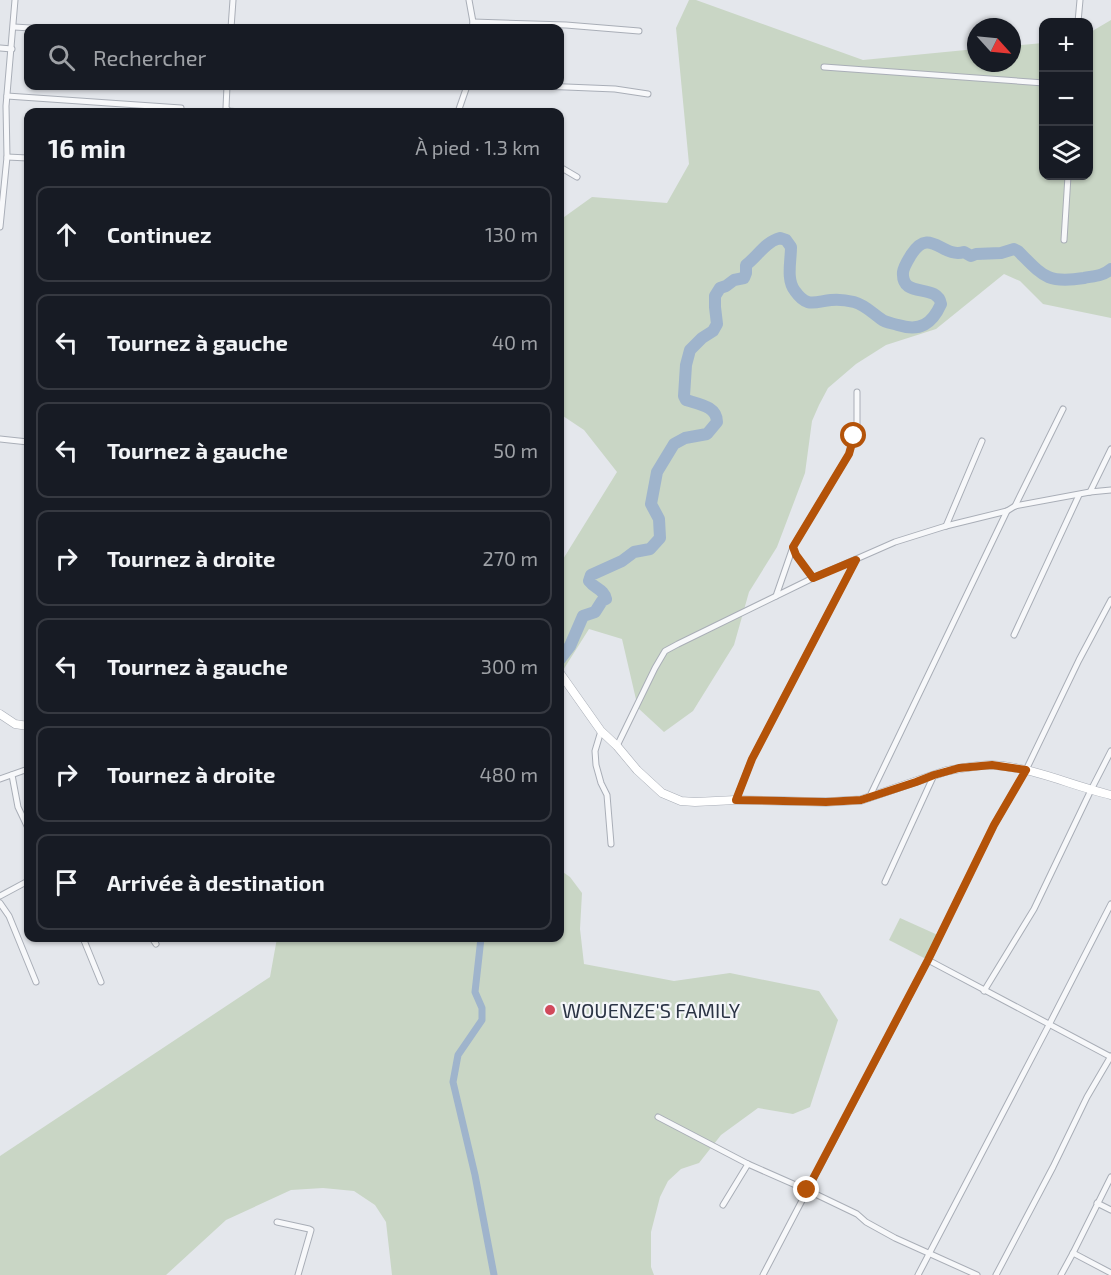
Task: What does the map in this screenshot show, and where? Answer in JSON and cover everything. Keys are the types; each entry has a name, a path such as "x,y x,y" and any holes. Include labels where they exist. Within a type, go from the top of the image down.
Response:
{"main road":[{"path":"564,679 601,731 618,746 637,770 662,793 681,801 826,802 861,800 959,768 992,765 1026,770 1111,795"},
{"path":"0,714 15,724 24,725"}],"street":[{"path":"0,227 3,169 7,157 3,106 7,96 15,0"},
{"path":"231,24 233,0"},
{"path":"469,0 472,24"},
{"path":"1078,18 1080,0"},
{"path":"564,25 639,32"},
{"path":"14,27 24,28"},
{"path":"0,48 12,49"},
{"path":"824,67 1039,83"},
{"path":"564,87 615,89 648,94"},
{"path":"226,108 227,90"},
{"path":"459,108 466,90"},
{"path":"7,96 180,108"},
{"path":"7,157 24,158"},
{"path":"564,169 577,177"},
{"path":"1064,240 1068,180"},
{"path":"776,596 793,547 849,454 857,424 857,392"},
{"path":"1016,506 1063,409"},
{"path":"0,439 24,442"},
{"path":"946,526 982,441"},
{"path":"1090,492 1111,448"},
{"path":"618,746 665,651 678,644 813,578 895,542 946,526 1008,511 1016,506 1111,490"},
{"path":"1014,635 1079,495"},
{"path":"869,798 1008,511"},
{"path":"793,547 796,555 813,578"},
{"path":"736,800 752,759 856,560"},
{"path":"763,1275 928,960 994,825 1026,770 1078,660 1111,600"},
{"path":"601,731 595,751 596,765 607,795 611,844"},
{"path":"984,991 1034,909 1111,751"},
{"path":"0,779 24,770"},
{"path":"12,775 18,807 24,820"},
{"path":"885,882 934,775"},
{"path":"0,897 24,883"},
{"path":"0,903 9,916 36,982"},
{"path":"918,1275 1111,904"},
{"path":"85,942 101,982"},
{"path":"928,960 1111,1057 1087,1097 996,1275"},
{"path":"658,1117 748,1164 856,1214 888,1234 977,1275"},
{"path":"723,1205 748,1164"},
{"path":"1061,1275 1111,1177"},
{"path":"1097,1203 1111,1210"},
{"path":"277,1222 311,1230 298,1275"},
{"path":"1073,1253 1111,1273"}],"green space":[{"path":"689,0 696,0 863,60 967,50 967,72 1021,72 1021,45 1039,43 1039,180 1093,180 1093,31 1111,20 1111,318 1043,304 1020,281 1004,274 936,329 886,345 856,364 828,388 812,421 805,473 777,547 749,592 734,645 693,711 664,732 638,708 622,639 589,629 564,669 564,558 617,472 584,430 564,417 564,217 592,197 667,203 689,164 676,28"},
{"path":"564,873 582,893 580,929 584,964 674,981 730,973 819,991 838,1020 810,1107 793,1114 758,1108 721,1135 699,1163 681,1169 668,1181 660,1197 651,1232 651,1267 654,1275 392,1275 386,1222 375,1205 354,1191 323,1188 291,1190 226,1220 166,1275 0,1275 0,1156 270,977 276,942 564,942"},
{"path":"900,918 940,936 928,960 889,940"}],"waterway":[{"path":"564,654 570,646 583,616 595,612 606,599 603,593 589,581 591,575 622,561 634,552 650,549 660,538 659,519 651,504 657,472 674,444 685,438 707,434 717,422 714,412 701,404 686,400 684,396 686,365 690,350 713,331 717,324 715,296 720,288 734,280 744,278 746,265 770,243 780,238 786,240 791,247 792,287 803,300 811,303 837,300 854,302 885,321 906,327 924,325 934,317 941,304 938,297 913,289 904,281 903,272 906,263 924,243 956,253 964,252 971,256 1001,253 1014,249 1040,272 1053,279 1072,280 1098,275 1111,269"},
{"path":"481,942 475,992 482,1008 482,1020 458,1055 453,1082 475,1175 494,1275"}],"place":[{"name":"WOUENZE'S FAMILY","path":"550,1010"}],"route":[{"path":"807,1190 928,960 994,825 1026,770 992,765 959,768 861,800 826,802 736,800 752,759 856,560 813,578 796,555 793,547 849,454 854,436"}]}
